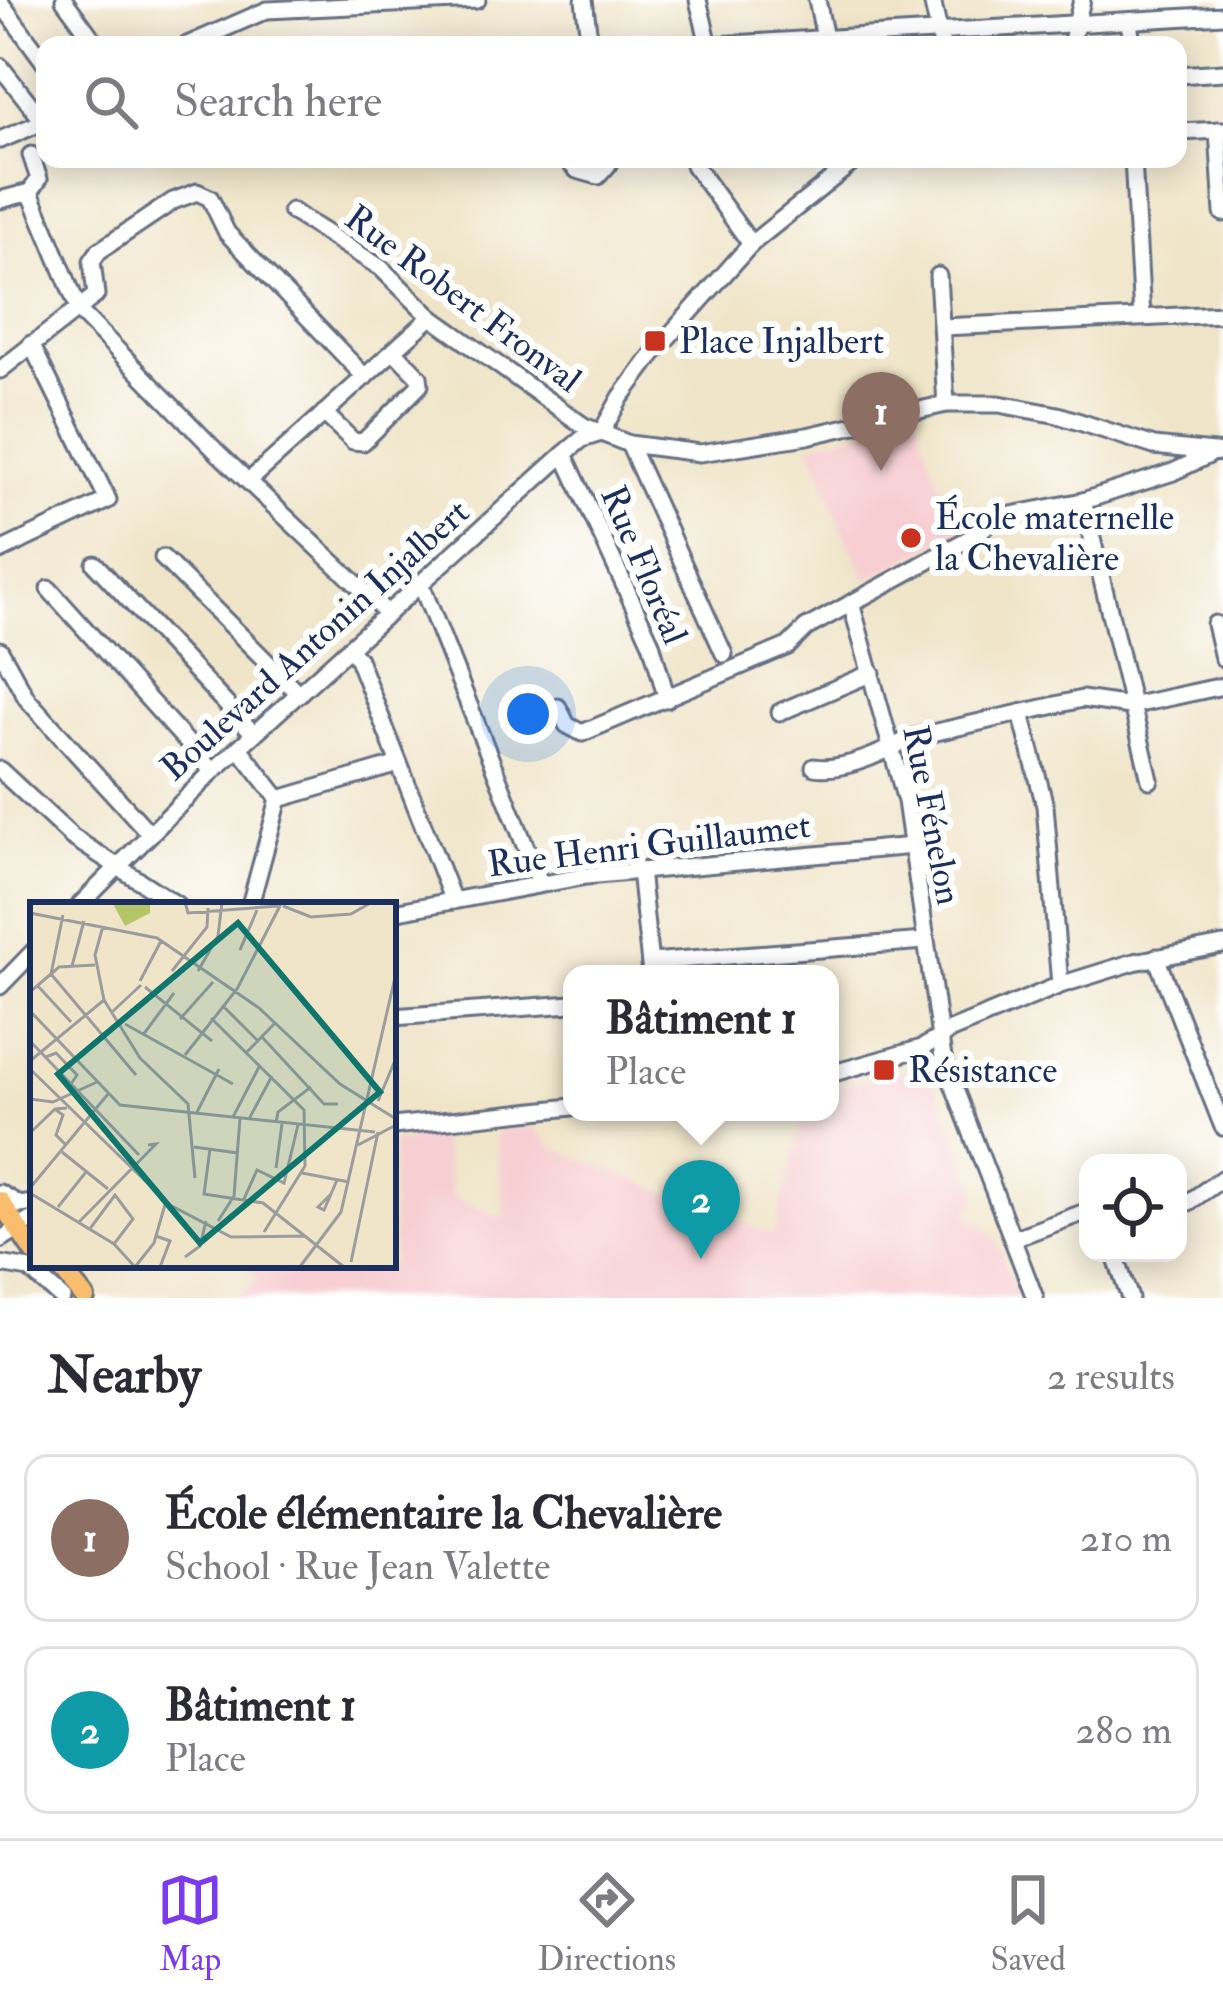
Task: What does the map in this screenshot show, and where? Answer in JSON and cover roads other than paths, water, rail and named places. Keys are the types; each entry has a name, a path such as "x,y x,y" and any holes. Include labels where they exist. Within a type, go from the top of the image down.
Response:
{"main road":[{"path":"0,1197 22,1229"},
{"path":"46,1268 66,1298"},
{"path":"63,1268 85,1298"}],"street":[{"path":"64,0 90,36"},
{"path":"207,36 250,16 296,4 477,0"},
{"path":"584,0 589,36"},
{"path":"698,0 710,36"},
{"path":"817,0 824,36"},
{"path":"932,0 940,36"},
{"path":"1073,36 1082,0"},
{"path":"0,2 36,50"},
{"path":"958,36 1212,10"},
{"path":"1129,21 1131,36"},
{"path":"0,66 36,111"},
{"path":"1187,75 1223,72"},
{"path":"0,140 36,126"},
{"path":"1187,132 1221,130 1223,213"},
{"path":"0,200 30,192 39,179 31,155"},
{"path":"575,168 598,176 605,168"},
{"path":"696,168 751,244"},
{"path":"601,434 652,354 751,244 846,168"},
{"path":"1134,168 1142,317"},
{"path":"30,192 77,307 217,452 388,614"},
{"path":"0,370 98,291 92,261 99,251 173,202 202,192 210,197 227,233 365,377"},
{"name":"Rue Robert Fronval","path":"291,212 381,268 431,317 584,426 629,444 700,453 807,436 946,404 998,404 1058,415 1154,446 1217,454"},
{"path":"938,276 946,404"},
{"path":"941,327 1223,314"},
{"path":"249,481 431,317"},
{"path":"0,551 108,500 31,344"},
{"path":"324,413 353,441 364,442 420,385 419,377 394,351"},
{"name":"Boulevard Antonin Injalbert","path":"83,902 238,748 564,454 582,440 601,434"},
{"path":"629,444 724,654"},
{"name":"Rue Floréal","path":"564,454 651,643 667,699"},
{"path":"558,707 567,724 582,733 788,646 806,628 972,537 995,518 1083,501 1217,454"},
{"path":"1083,501 1150,780"},
{"path":"163,558 299,694"},
{"path":"94,564 254,734"},
{"path":"418,586 540,883"},
{"path":"49,589 213,771"},
{"name":"Rue Fénelon","path":"851,603 906,801 938,1041 1035,1298"},
{"path":"1215,624 1223,658"},
{"path":"349,648 358,658 453,902"},
{"path":"0,650 26,699 151,834"},
{"path":"780,712 872,673"},
{"path":"814,767 827,769 910,738 1082,699 1130,706 1223,686"},
{"path":"1022,713 1045,806 1060,986"},
{"path":"238,748 279,799"},
{"path":"279,799 399,764"},
{"path":"0,770 52,822 172,902"},
{"path":"251,902 279,799"},
{"name":"Rue Henri Guillaumet","path":"396,911 640,870 913,846"},
{"path":"640,870 650,965"},
{"path":"679,965 925,940"},
{"path":"839,1071 938,1041 952,1030 1060,986 1156,957 1223,945"},
{"path":"0,986 30,955"},
{"path":"1156,957 1223,1126"},
{"path":"396,1018 563,1005"},
{"path":"396,1126 563,1108"},
{"path":"1189,1202 1223,1178"},
{"path":"0,1197 20,1205 30,1203"},
{"path":"1012,1239 1079,1214"},
{"path":"1117,1262 1130,1298"},
{"path":"2,1266 28,1269 66,1298"}],"place":[{"name":"Place Injalbert","path":"655,341"},
{"name":"École élémentaire la Chevalière","path":"881,471"},
{"name":"École maternelle la Chevalière","path":"911,538"},
{"name":"Résistance","path":"884,1070"},
{"name":"Bâtiment 1","path":"701,1259"}]}
